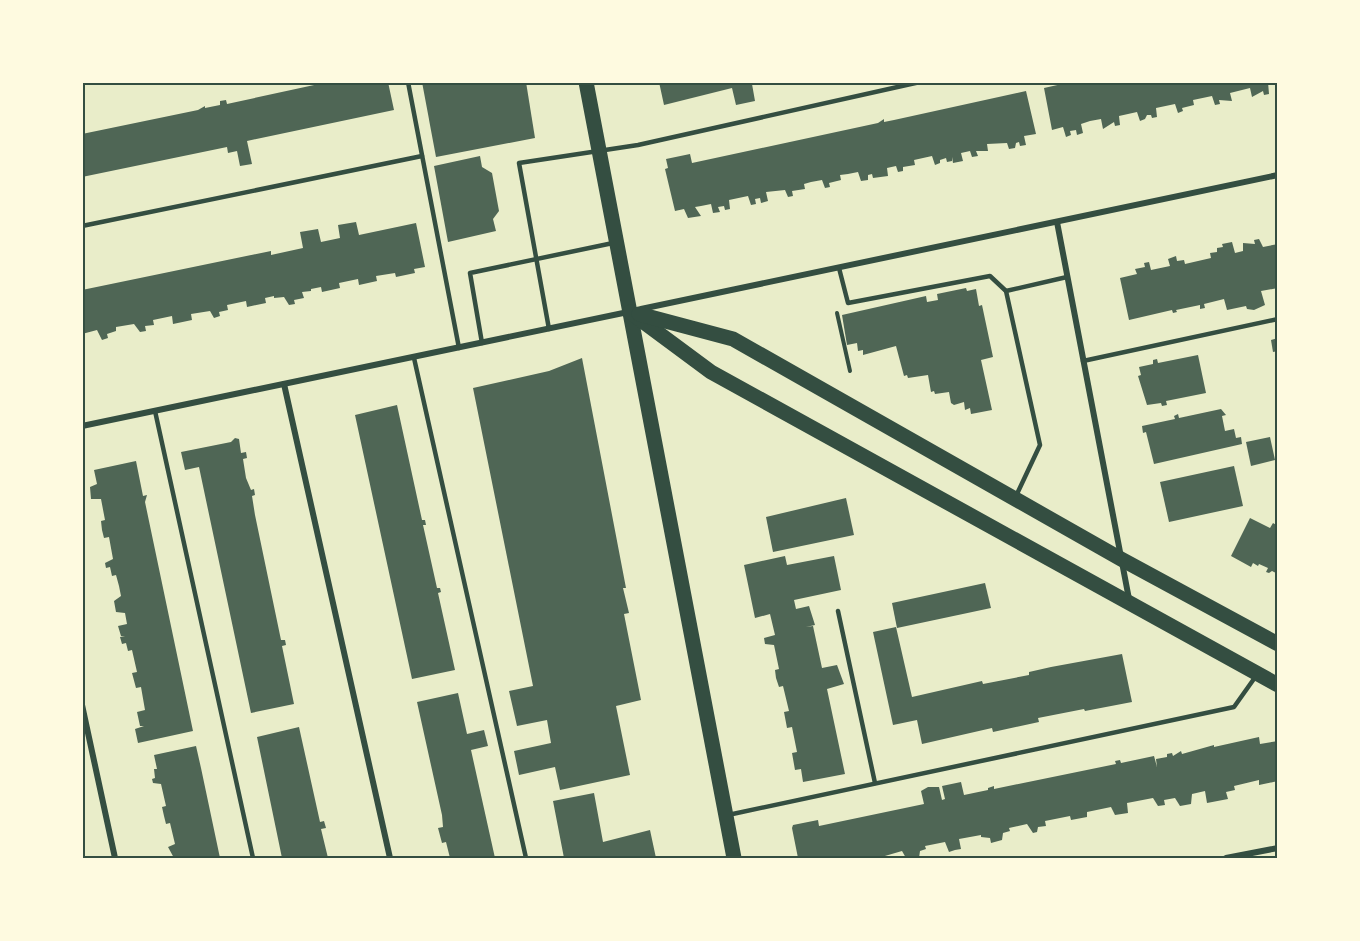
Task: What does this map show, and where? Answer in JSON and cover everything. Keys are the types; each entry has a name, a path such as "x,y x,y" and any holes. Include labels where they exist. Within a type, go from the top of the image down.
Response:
{"main road":[{"path":"586,82 734,858"},
{"path":"630,312 733,339 1121,559 1278,644"},
{"path":"630,312 711,372 1278,685"}],"street":[{"path":"82,426 1278,175"},
{"path":"1057,222 1130,603"},
{"path":"284,384 390,858"},
{"path":"82,705 115,858"},
{"path":"1226,858 1278,848"}],"lane":[{"path":"408,82 459,348"},
{"path":"549,329 519,163 638,145 920,82"},
{"path":"82,226 422,156"},
{"path":"483,343 470,273 617,243"},
{"path":"839,268 848,303 990,276 1006,291 1040,445 1015,499"},
{"path":"1006,291 1067,277"},
{"path":"1083,361 1278,319"},
{"path":"414,358 526,858"},
{"path":"155,411 253,858"},
{"path":"838,611 875,783"},
{"path":"726,815 1234,707 1257,674"}],"path":[{"path":"836,306 849,371"}],"building":[{"path":"328,82 388,82 394,110 247,141 252,164 240,166 237,151 228,153 227,147 82,177 82,134 198,110 205,106 205,108 220,105 220,101 226,100 227,104"},
{"path":"422,82 526,82 535,138 436,157"},
{"path":"659,82 756,82 752,84 755,101 736,105 732,88 664,105"},
{"path":"1071,82 1268,82 1269,94 1264,95 1263,91 1252,97 1250,88 1230,93 1232,101 1219,100 1220,104 1215,105 1212,96 1193,100 1194,105 1182,108 1183,111 1178,113 1175,104 1156,108 1157,117 1152,118 1151,115 1147,115 1140,121 1137,112 1119,116 1120,125 1115,126 1114,122 1103,129 1101,119 1090,121 1081,124 1083,133 1077,135 1076,130 1070,131 1071,135 1066,137 1063,127 1052,130 1044,88"},
{"path":"1026,91 1036,134 1024,136 1026,145 1020,146 1019,142 1016,143 1015,148 1009,149 1007,143 987,144 988,151 976,151 978,156 972,157 970,151 961,153 963,161 953,163 952,157 952,161 947,162 946,158 935,165 932,156 914,160 915,165 903,167 903,171 898,172 896,166 887,168 888,176 873,178 872,174 868,175 868,180 861,181 858,172 840,175 841,180 829,183 830,187 825,188 822,180 811,182 804,184 805,189 792,191 793,196 788,197 785,190 766,192 768,201 761,203 760,198 755,199 756,204 751,205 748,196 729,200 730,209 725,210 724,206 718,207 720,212 713,213 711,204 695,207 701,216 688,218 684,209 675,211 665,169 668,168 666,159 690,154 692,163 878,123 884,119 884,122"},
{"path":"480,156 482,167 492,173 499,211 493,219 496,231 448,242 434,166"},
{"path":"356,222 359,235 416,223 425,267 414,269 415,273 396,277 395,273 376,276 377,281 359,285 358,279 339,283 340,288 322,292 321,287 311,289 311,291 302,292 304,298 294,300 295,304 289,305 284,297 274,298 274,296 265,298 266,303 247,307 246,301 227,305 228,310 219,312 220,316 214,318 210,311 191,314 192,320 173,324 172,316 153,320 154,325 145,326 146,331 140,332 134,324 116,327 116,331 107,334 108,338 102,340 97,330 82,334 82,290 271,251 271,255 303,248 300,232 318,229 321,242 340,238 338,225"},
{"path":"1259,239 1263,247 1278,244 1278,288 1261,291 1265,305 1254,310 1247,309 1246,306 1227,310 1224,299 1204,304 1205,308 1200,309 1200,305 1176,310 1177,312 1173,313 1172,310 1129,320 1120,278 1137,274 1135,269 1145,267 1144,263 1149,262 1151,270 1170,266 1168,259 1176,256 1177,261 1184,260 1185,264 1211,258 1210,253 1217,252 1217,248 1223,247 1222,244 1232,242 1235,253 1243,251 1243,243 1255,244 1254,240"},
{"path":"966,288 967,291 976,289 979,306 982,305 993,357 981,360 992,410 971,414 970,408 965,410 964,402 954,405 951,403 949,392 935,394 934,391 931,392 928,375 908,378 907,375 904,376 896,346 863,355 863,350 858,351 857,343 847,345 842,315 926,296 927,302 938,300 937,294"},
{"path":"1278,338 1278,351 1273,352 1271,340"},
{"path":"1198,355 1206,393 1166,401 1167,405 1162,406 1161,403 1147,405 1138,376 1141,375 1139,367 1153,364 1153,360 1157,359 1158,363"},
{"path":"582,358 626,588 623,588 629,613 624,614 641,700 616,706 630,775 560,790 555,767 519,775 514,751 551,743 547,720 517,726 509,691 533,686 473,388 549,371"},
{"path":"397,405 422,520 425,520 426,525 423,525 437,588 440,588 441,592 438,593 455,670 412,679 355,415"},
{"path":"1221,409 1226,415 1222,416 1225,431 1234,429 1236,438 1241,437 1242,444 1154,464 1146,432 1143,433 1142,426 1175,419 1174,416 1178,414 1179,418"},
{"path":"1270,437 1275,460 1251,466 1246,442"},
{"path":"235,438 239,439 241,453 246,452 247,458 243,459 246,478 251,490 254,489 255,495 252,496 255,515 281,640 285,640 286,645 282,646 294,704 251,713 199,467 185,470 181,452 231,442"},
{"path":"136,461 143,496 147,495 145,502 193,731 138,743 135,729 144,726 140,726 137,712 145,710 141,687 136,688 132,673 137,672 132,650 128,651 126,643 122,644 120,637 125,636 121,636 118,626 127,624 125,613 116,612 114,601 121,596 116,575 112,576 110,567 106,568 105,563 113,559 109,537 104,538 102,530 101,521 105,520 101,499 91,499 90,487 97,484 94,470"},
{"path":"1234,466 1243,506 1169,522 1160,482"},
{"path":"846,498 854,535 773,552 766,517"},
{"path":"1250,518 1270,528 1273,523 1278,526 1278,574 1272,571 1266,572 1268,568 1259,564 1258,566 1253,563 1251,567 1231,556"},
{"path":"785,556 787,565 834,556 841,590 794,600 796,609 809,606 815,625 806,627 813,626 822,668 837,665 844,684 827,689 845,774 803,782 801,769 795,770 792,753 797,752 792,727 787,728 784,712 789,711 783,686 779,687 776,678 775,670 779,669 774,645 765,644 764,638 775,635 770,614 755,618 744,565"},
{"path":"985,583 991,608 897,628 892,603"},
{"path":"896,627 912,697 982,681 983,684 1029,675 1029,672 1051,667 1122,654 1132,702 1038,718 1039,722 993,732 992,728 922,744 917,720 893,725 873,632"},
{"path":"458,693 467,734 484,730 488,746 471,750 495,858 450,858 446,842 442,843 438,828 443,827 442,815 417,702"},
{"path":"299,727 320,822 324,821 326,828 321,829 328,858 282,858 257,737"},
{"path":"1259,737 1260,744 1278,741 1278,781 1259,785 1259,780 1234,786 1235,790 1226,792 1228,799 1207,803 1205,791 1192,794 1191,804 1180,806 1175,798 1164,800 1165,805 1158,806 1153,798 1127,803 1128,813 1115,815 1111,807 1087,812 1087,817 1071,820 1070,816 1045,821 1046,826 1038,827 1037,832 1033,833 1027,824 1009,828 1010,831 1003,833 1002,840 991,843 990,838 981,837 981,835 959,839 961,849 949,852 945,842 925,846 926,849 920,851 919,858 906,858 902,851 878,858 798,858 793,825 818,820 819,826 924,804 921,791 928,787 939,787 942,800 945,799 942,786 961,782 964,795 988,790 994,786 994,789 1116,764 1115,761 1120,760 1121,763 1154,756 1157,767 1156,759 1167,757 1167,754 1172,753 1173,756 1181,751 1182,754 1214,745 1214,747"},
{"path":"196,746 220,858 174,858 168,847 175,844 170,823 166,824 164,816 162,807 166,806 161,784 153,783 152,779 155,778 154,769 157,769 154,755"},
{"path":"594,793 603,842 650,830 656,858 564,858 553,801"}]}
